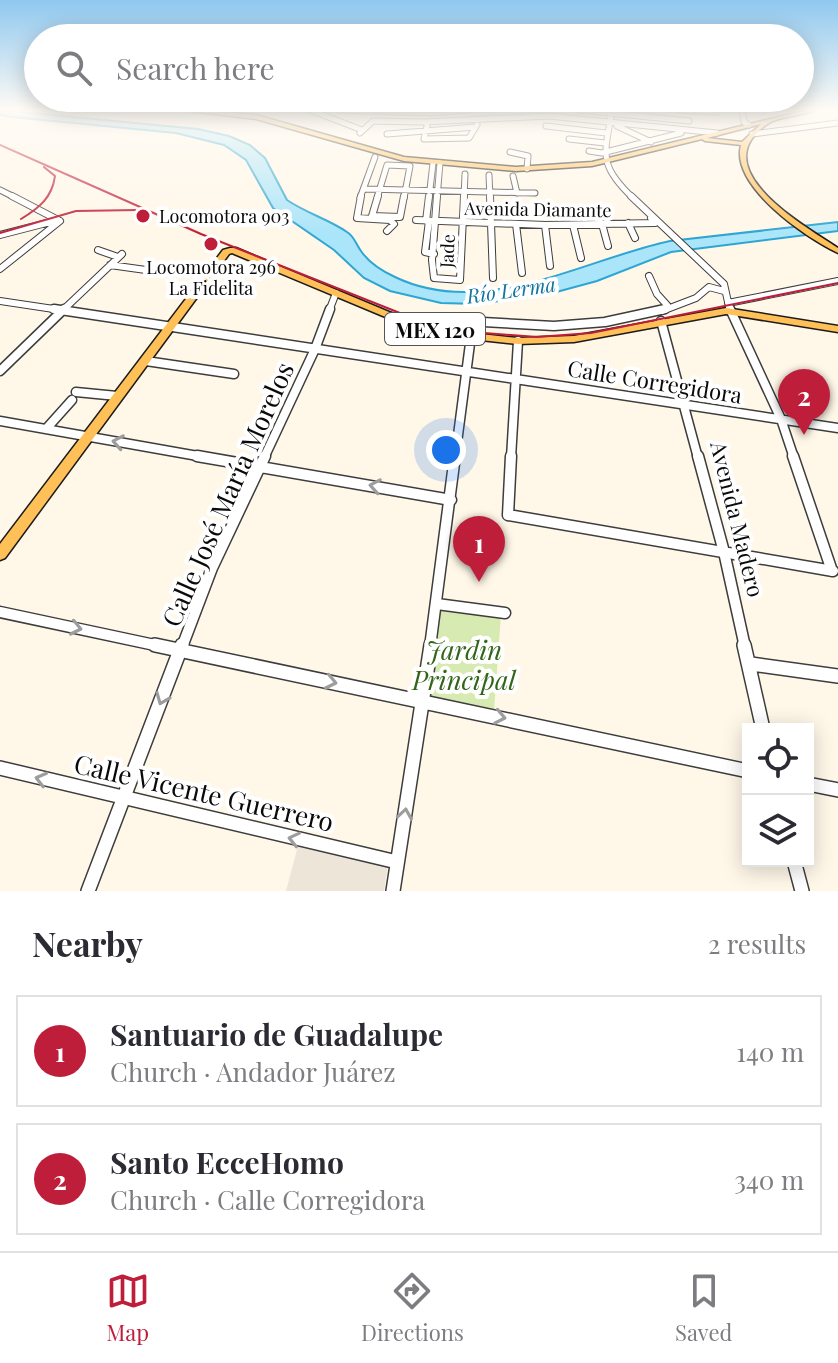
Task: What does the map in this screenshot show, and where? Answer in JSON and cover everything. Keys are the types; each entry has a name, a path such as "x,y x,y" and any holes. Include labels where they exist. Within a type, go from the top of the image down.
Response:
{"main road":[{"path":"377,152 437,163 527,169 571,167 632,152"},
{"path":"738,152 753,183 791,219 838,251"},
{"name":"MEX 120","path":"0,554 117,396 173,327 226,252 233,250 421,326 471,336 518,341 593,337 730,310 744,315 838,329"}],"street":[{"path":"510,152 528,156 527,169"},
{"path":"590,152 603,157 620,152"},
{"path":"518,341 508,515 835,572 781,419 730,310 724,284 617,183 603,157 604,152"},
{"path":"375,157 357,218 390,220 394,224 387,231"},
{"path":"430,221 431,190 437,163"},
{"path":"430,221 439,190 437,163"},
{"path":"387,165 410,166 400,217 372,216 379,189 387,165"},
{"name":"Jade","path":"430,221 425,252 434,254 431,277 460,280 465,174"},
{"path":"489,175 493,278"},
{"path":"513,176 517,193"},
{"path":"364,189 535,193"},
{"path":"0,190 59,220"},
{"name":"Avenida Diamante","path":"416,220 545,225 655,222 631,200 630,194"},
{"path":"0,235 27,225 59,220"},
{"path":"0,269 59,220"},
{"path":"628,223 635,238"},
{"path":"516,224 522,273"},
{"path":"602,224 608,246"},
{"path":"545,225 550,266"},
{"path":"573,225 581,258"},
{"path":"1,370 120,256 98,250"},
{"path":"110,265 153,271"},
{"path":"649,276 661,302 667,305 700,299 709,287 724,291"},
{"path":"730,310 838,281"},
{"name":"Calle José María Morelos","path":"88,891 212,568 315,349 336,293"},
{"name":"Calle Corregidora","path":"0,301 838,428"},
{"path":"447,320 519,328 576,326 661,312 667,305"},
{"name":"Avenida Madero","path":"662,323 724,552 762,723"},
{"path":"393,891 437,604 471,336"},
{"path":"146,361 234,374"},
{"path":"46,429 74,396 117,396"},
{"path":"0,421 451,500"},
{"path":"437,604 505,613"},
{"path":"0,612 742,770"},
{"path":"751,664 838,676"},
{"name":"Calle Vicente Guerrero","path":"0,768 397,862"},
{"path":"814,785 838,790"},
{"path":"796,867 802,891"}],"green space":[{"name":"Jardin Principal","path":"439,606 501,615 494,710 426,699"}],"shaded area":[{"path":"298,846 388,865 384,891 286,891"}],"water":[{"name":"Río Lerma","path":"234,152 258,152 265,158 287,200 349,234 364,255 381,269 429,289 464,292 499,289 534,282 670,241 838,222 838,231 671,252 597,281 549,294 478,304 441,303 390,291 364,278 334,250 273,208 246,160"}],"railway":[{"path":"15,152 201,234 420,321 471,332 537,337 591,333 838,283"},
{"path":"21,219 39,206 51,190 55,176 44,167"},
{"path":"0,233 76,211 137,210"}],"place":[{"name":"Locomotora 903","path":"143,216"},
{"name":"Locomotora 296 La Fidelita","path":"211,244"},
{"name":"Santo EcceHomo","path":"804,435"},
{"name":"Santuario de Guadalupe","path":"479,582"}]}
